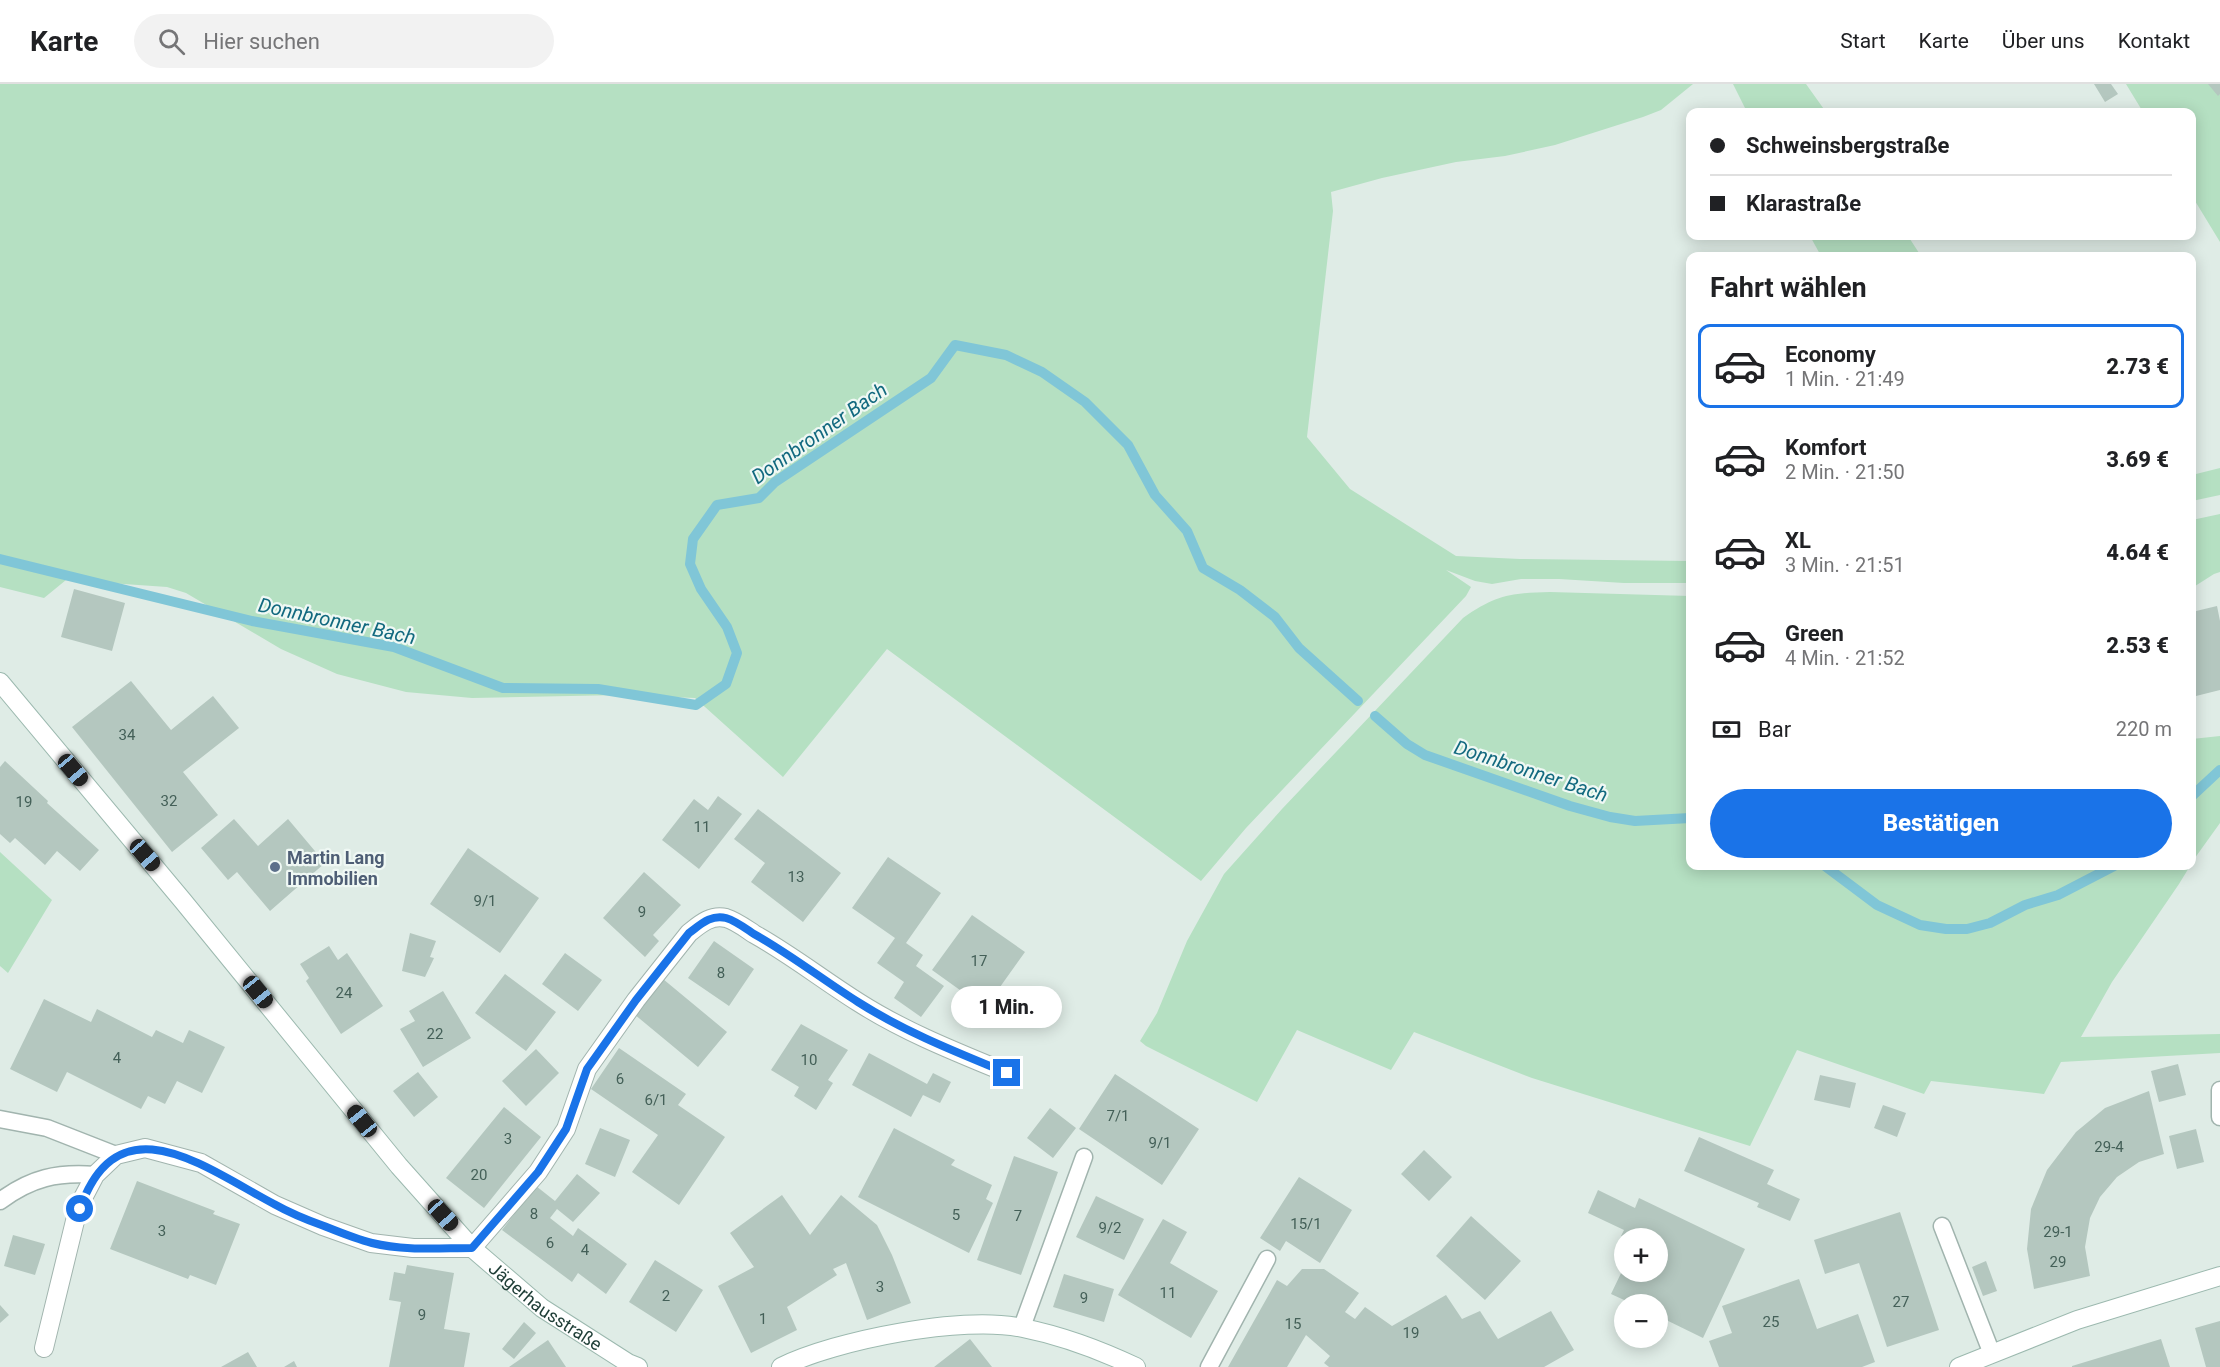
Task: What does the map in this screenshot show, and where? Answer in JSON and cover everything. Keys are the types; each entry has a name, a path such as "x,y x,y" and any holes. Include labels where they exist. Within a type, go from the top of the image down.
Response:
{"street":[{"name":"Jägerhausstraße","path":"0,682 183,900 399,1166 472,1248 542,1308 628,1363 638,1367"},
{"path":"44,1348 75,1221 95,1175 116,1155 144,1148 201,1163 275,1205 323,1226 371,1243 413,1248 472,1248 538,1172 566,1129 587,1069 608,1037 689,933 712,918 732,921 766,940 884,1018 927,1040 1007,1073"},
{"path":"1959,1367 2077,1320 2220,1276"},
{"path":"781,1367 801,1357 884,1336 955,1325 994,1324 1022,1327 1071,1340 1136,1367"}],"lane":[{"path":"2220,1090 2220,1117"},
{"path":"0,1119 47,1128 116,1155"},
{"path":"1022,1327 1084,1157"},
{"path":"0,1201 19,1187 47,1177 71,1173 95,1175"},
{"path":"1942,1227 1992,1354"},
{"path":"1209,1367 1267,1259"}],"green space":[{"path":"0,84 1693,84 1661,110 1555,145 1505,156 1456,162 1331,192 1333,211 1307,437 1350,489 1456,556 1686,561 1686,583 1521,579 1492,584 1475,581 1446,570 1471,587 1466,596 1246,828 1201,881 887,649 783,777 695,698 620,695 472,698 406,692 337,674 281,649 186,593 167,587 66,580 44,598 0,587"},
{"path":"1733,84 1806,84 1823,108 1745,108"},
{"path":"2126,84 2220,84 2220,242 2196,203 2196,108 2141,108"},
{"path":"1812,240 1911,240 1918,252 1819,252"},
{"path":"2220,468 2220,495 2196,500 2196,474"},
{"path":"2220,514 2220,572 2196,585 2196,519"},
{"path":"1525,593 1686,596 1686,870 2188,870 2112,982 2081,1037 2220,1034 2220,1053 2061,1062 2044,1094 1931,1081 1924,1094 1797,1050 1750,1146 1532,1078 1414,1032 1391,1070 1297,1030 1257,1102 1140,1041 1157,1013 1187,941 1224,874 1282,809 1463,618 1485,604"},
{"path":"2220,736 2220,823 2196,856 2196,739"},
{"path":"0,852 52,900 8,973 0,966"}],"building":[{"path":"2094,84 2111,84 2118,94 2105,102"},
{"path":"2208,84 2220,84 2218,96"},
{"path":"74,589 125,603 112,651 61,637"},
{"path":"2217,606 2220,621 2220,690 2196,696 2196,611"},
{"path":"131,681 171,730 213,696 239,728 183,772 218,815 172,852 72,727"},
{"path":"5,761 99,850 80,871 57,851 45,865 15,838 10,843 0,834 0,767"},
{"path":"718,796 742,814 699,869 662,840 694,799 708,810"},
{"path":"758,809 841,873 803,922 751,882 765,863 734,839"},
{"path":"234,819 258,846 288,819 325,863 270,911 237,872 228,880 201,848"},
{"path":"468,848 539,898 500,953 430,904"},
{"path":"888,857 941,893 906,943 923,955 916,966 944,986 921,1017 894,998 904,982 877,963 895,938 852,908"},
{"path":"644,872 681,905 653,935 659,941 645,957 603,918"},
{"path":"972,915 1025,952 985,1008 932,970"},
{"path":"410,933 436,941 430,957 434,958 425,977 402,971"},
{"path":"714,941 754,969 729,1006 688,978"},
{"path":"329,946 338,960 347,953 383,1006 341,1034 306,981 309,978 300,964"},
{"path":"565,953 602,980 578,1011 542,984"},
{"path":"505,974 556,1012 526,1051 475,1013"},
{"path":"663,979 727,1032 698,1067 634,1014"},
{"path":"443,991 471,1038 423,1067 400,1029 415,1021 409,1011"},
{"path":"44,999 91,1022 97,1009 152,1037 156,1030 183,1043 189,1030 225,1047 202,1093 177,1081 165,1104 148,1096 141,1109 67,1072 57,1092 10,1069"},
{"path":"801,1024 848,1050 828,1080 833,1083 816,1110 794,1096 799,1087 771,1070"},
{"path":"619,1048 686,1094 678,1105 725,1137 679,1205 632,1172 658,1135 591,1089"},
{"path":"536,1049 559,1073 526,1106 502,1081"},
{"path":"869,1053 927,1084 933,1073 951,1082 940,1103 923,1095 911,1117 852,1085"},
{"path":"2178,1064 2186,1095 2159,1102 2151,1071"},
{"path":"418,1072 438,1097 414,1117 393,1091"},
{"path":"1115,1074 1199,1129 1162,1185 1079,1129"},
{"path":"1820,1075 1856,1083 1850,1108 1814,1100"},
{"path":"2149,1091 2164,1154 2139,1162 2117,1177 2100,1197 2090,1218 2085,1247 2090,1276 2034,1289 2027,1249 2031,1209 2047,1170 2076,1132 2105,1108"},
{"path":"1883,1105 1906,1113 1897,1137 1874,1128"},
{"path":"504,1107 541,1137 484,1208 446,1178"},
{"path":"1050,1108 1076,1128 1053,1158 1027,1138"},
{"path":"600,1128 630,1140 615,1177 585,1164"},
{"path":"894,1128 955,1160 951,1165 992,1185 986,1199 993,1203 969,1253 858,1197"},
{"path":"2196,1129 2204,1162 2177,1169 2169,1136"},
{"path":"1699,1137 1774,1170 1767,1184 1800,1199 1790,1221 1757,1207 1759,1203 1684,1171"},
{"path":"1424,1150 1452,1177 1429,1201 1401,1174"},
{"path":"1014,1156 1058,1172 1021,1275 977,1260"},
{"path":"577,1174 600,1193 573,1222 557,1209 550,1218 573,1236 578,1228 627,1264 606,1294 578,1273 572,1282 502,1230 536,1186 555,1201"},
{"path":"1299,1177 1352,1210 1320,1263 1286,1241 1280,1251 1260,1238"},
{"path":"137,1181 215,1211 213,1214 240,1224 216,1285 190,1275 188,1279 110,1249"},
{"path":"1598,1190 1635,1208 1639,1198 1745,1249 1703,1338 1668,1321 1668,1294 1611,1294 1617,1282 1668,1282 1668,1228 1620,1228 1588,1213"},
{"path":"782,1195 810,1235 841,1195 877,1225 911,1303 867,1320 846,1263 833,1269 837,1275 787,1307 797,1330 751,1353 718,1286 754,1267 730,1233"},
{"path":"1096,1196 1144,1219 1124,1260 1076,1237"},
{"path":"1900,1212 1939,1330 1887,1347 1859,1263 1825,1274 1814,1240"},
{"path":"1471,1216 1521,1261 1485,1300 1436,1256"},
{"path":"1163,1219 1187,1232 1170,1263 1218,1291 1191,1338 1118,1295"},
{"path":"13,1235 45,1244 35,1275 4,1266"},
{"path":"655,1260 703,1290 676,1332 629,1302"},
{"path":"1986,1261 1997,1291 1983,1296 1972,1267"},
{"path":"407,1265 454,1273 444,1329 470,1333 464,1367 389,1367 401,1302 389,1300 394,1272 405,1274"},
{"path":"1302,1269 1324,1269 1359,1293 1345,1312 1355,1319 1365,1307 1392,1326 1446,1295 1462,1319 1480,1311 1498,1339 1551,1311 1574,1350 1544,1367 1329,1367 1324,1363 1330,1356 1306,1335 1287,1367 1228,1367 1277,1280 1287,1286"},
{"path":"1064,1274 1114,1289 1104,1322 1053,1307"},
{"path":"1799,1279 1817,1329 1858,1314 1875,1362 1862,1367 1719,1367 1709,1341 1732,1333 1722,1306"},
{"path":"0,1305 9,1315 0,1323"},
{"path":"2220,1321 2220,1367 2206,1367 2195,1328"},
{"path":"524,1322 536,1333 514,1359 502,1349"},
{"path":"970,1339 992,1367 934,1367"},
{"path":"2161,1339 2170,1367 2072,1367 2072,1366"},
{"path":"548,1340 566,1367 509,1367"},
{"path":"248,1352 257,1367 221,1367"},
{"path":"294,1361 297,1367 284,1367"}],"waterway":[{"name":"Donnbronner Bach","path":"0,559 252,621 394,647 503,688 598,689 696,705 726,684 737,653 727,627 701,589 690,564 693,539 717,505 759,498 775,482 931,378 955,345 1006,355 1042,372 1085,402 1128,445 1155,495 1187,531 1203,568 1240,590 1275,617 1299,648 1358,701"},
{"name":"Donnbronner Bach","path":"1375,716 1407,744 1425,755 1570,806 1635,821 1686,818"},
{"name":"Donnbronner Bach","path":"2196,792 2220,770"},
{"name":"Donnbronner Bach","path":"1830,870 1877,905 1920,925 1946,929 1967,929 1990,923 2025,905 2058,895 2106,870"}],"place":[{"name":"Martin Lang Immobilien","path":"275,867"}],"route":[{"path":"80,1209 95,1175 116,1155 144,1148 201,1163 275,1205 323,1226 371,1243 413,1248 472,1248 538,1172 566,1129 587,1069 608,1037 689,933 712,918 732,921 766,940 884,1018 927,1040 1007,1073"}]}
